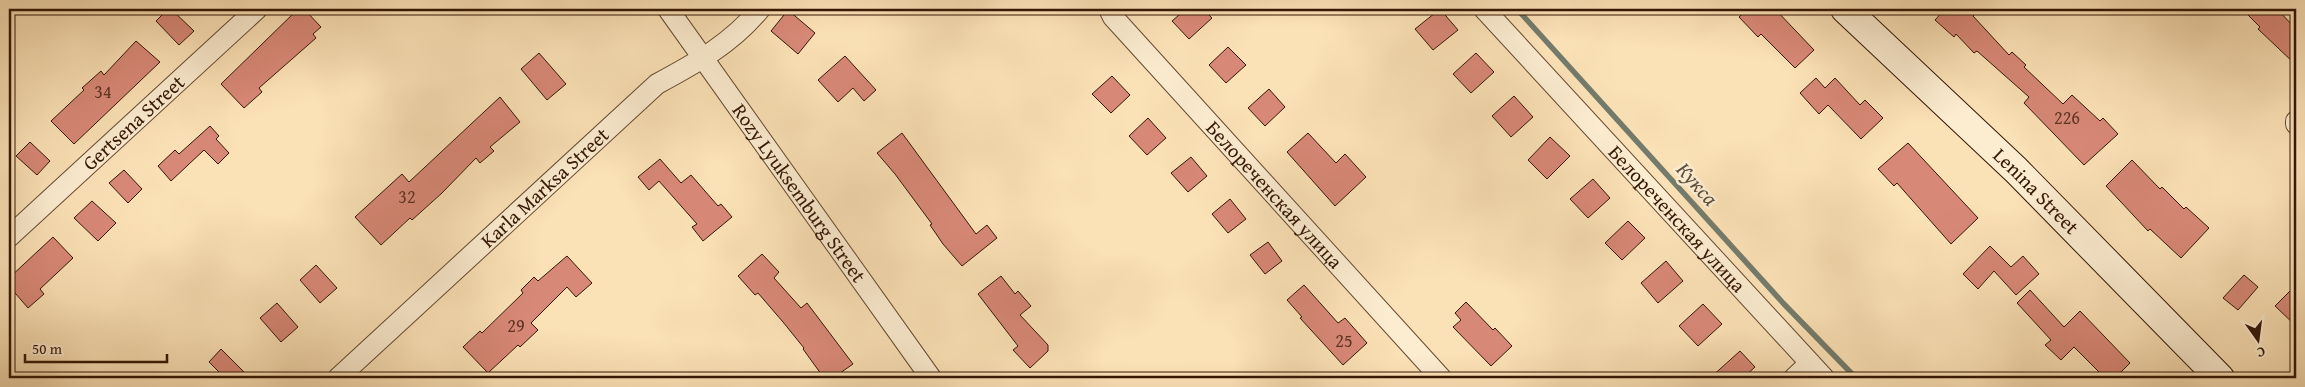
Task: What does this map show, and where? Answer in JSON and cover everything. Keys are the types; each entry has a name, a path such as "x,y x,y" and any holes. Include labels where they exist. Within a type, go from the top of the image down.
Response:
{"street":[{"name":"Gertsena Street","path":"9,237 257,9"},
{"name":"Rozy Lyuksemburg Street","path":"668,9 930,378"},
{"name":"Karla Marksa Street","path":"338,378 657,84 704,59 748,24 760,9"},
{"name":"Белореченская улица","path":"1109,9 1114,17 1442,378"},
{"name":"Белореченская улица","path":"1484,9 1824,378"},
{"name":"Lenina Street","path":"1845,9 2016,170 2220,378"},
{"path":"1794,378 1810,364"}],"building":[{"path":"168,9 171,9 194,31 179,45 156,21"},
{"path":"298,9 304,9 321,27 313,34 316,38 259,88 262,92 244,108 221,84"},
{"path":"1186,9 1203,9 1212,18 1189,39 1172,21"},
{"path":"1440,9 1458,30 1433,50 1415,29"},
{"path":"1748,9 1775,9 1814,50 1795,68 1761,34 1758,37 1739,17"},
{"path":"1945,9 1980,9 1973,16 2009,55 2012,52 2026,65 2024,67 2063,104 2072,95 2100,121 2103,118 2118,134 2084,165 2024,103 2029,97 1977,51 1974,53 1956,34 1954,37 1935,20"},
{"path":"2242,9 2277,9 2296,29 2296,65 2258,29 2260,27"},
{"path":"788,10 815,33 798,54 771,31"},
{"path":"136,41 160,62 74,144 51,121 101,71 104,75"},
{"path":"1228,47 1246,65 1226,83 1209,65"},
{"path":"539,53 566,84 547,100 521,69"},
{"path":"1476,53 1494,72 1471,93 1453,74"},
{"path":"845,56 876,90 864,101 853,88 838,102 818,80"},
{"path":"1112,76 1130,95 1111,113 1092,94"},
{"path":"1816,78 1825,88 1835,78 1860,105 1865,100 1883,118 1861,139 1828,105 1819,114 1800,93"},
{"path":"1269,89 1285,107 1265,126 1248,108"},
{"path":"1514,96 1533,117 1511,137 1492,116"},
{"path":"500,97 520,122 490,147 494,151 480,163 476,158 442,193 412,220 410,218 381,245 355,217 402,174 409,182"},
{"path":"1148,118 1166,138 1147,155 1129,136"},
{"path":"210,126 219,136 216,139 229,153 218,164 204,150 171,181 158,166 175,150 179,154"},
{"path":"902,133 976,234 987,225 997,238 962,266 943,244 930,225 932,224 877,153"},
{"path":"1308,133 1336,163 1345,154 1366,177 1335,206 1287,152"},
{"path":"1550,137 1570,156 1547,179 1528,160"},
{"path":"30,142 50,161 37,175 16,156"},
{"path":"1908,143 1978,218 1951,244 1897,183 1894,186 1878,169"},
{"path":"1191,157 1207,176 1188,192 1171,173"},
{"path":"660,159 681,183 691,175 718,206 721,204 732,217 703,241 692,227 697,224 659,181 649,190 638,177"},
{"path":"2132,160 2160,189 2162,187 2184,209 2186,207 2209,228 2181,258 2150,229 2148,231 2106,186"},
{"path":"124,170 142,189 128,203 109,183"},
{"path":"1593,179 1610,198 1588,218 1570,199"},
{"path":"1230,199 1246,219 1228,233 1212,214"},
{"path":"92,201 116,223 98,241 74,218"},
{"path":"1628,221 1645,238 1622,260 1605,243"},
{"path":"53,237 73,258 40,289 44,294 28,308 9,286 9,278"},
{"path":"1268,242 1282,261 1265,274 1250,255"},
{"path":"1990,246 2011,267 2023,256 2039,274 2016,295 1994,271 1978,289 1963,274"},
{"path":"762,254 779,272 774,278 801,308 807,303 853,364 833,378 824,378 804,348 783,322 758,293 755,295 738,276"},
{"path":"567,256 592,283 576,297 567,287 531,323 538,330 520,347 518,345 488,373 463,347 480,331 482,333 523,293 521,290 534,277 538,281"},
{"path":"1666,261 1683,281 1658,303 1641,283"},
{"path":"316,265 337,288 320,303 300,280"},
{"path":"2244,275 2258,287 2238,310 2223,298"},
{"path":"1001,276 1015,294 1018,291 1031,306 1020,315 1048,345 1048,351 1030,368 1013,350 1018,346 978,294"},
{"path":"1304,285 1338,323 1345,318 1367,343 1343,365 1300,318 1302,317 1287,300"},
{"path":"2296,285 2296,326 2275,306"},
{"path":"2030,290 2064,327 2080,311 2130,363 2115,378 2105,378 2074,347 2061,360 2045,345 2051,340 2017,303"},
{"path":"1466,302 1493,330 1495,328 1512,346 1491,366 1453,327 1461,320 1455,313"},
{"path":"277,303 298,327 281,342 260,318"},
{"path":"1703,304 1722,324 1698,346 1679,326"},
{"path":"221,349 250,378 225,378 209,362"},
{"path":"1740,351 1755,367 1743,378 1710,378"}],"waterway":[{"name":"Кукса","path":"1517,9 1783,303 1856,378"}]}
